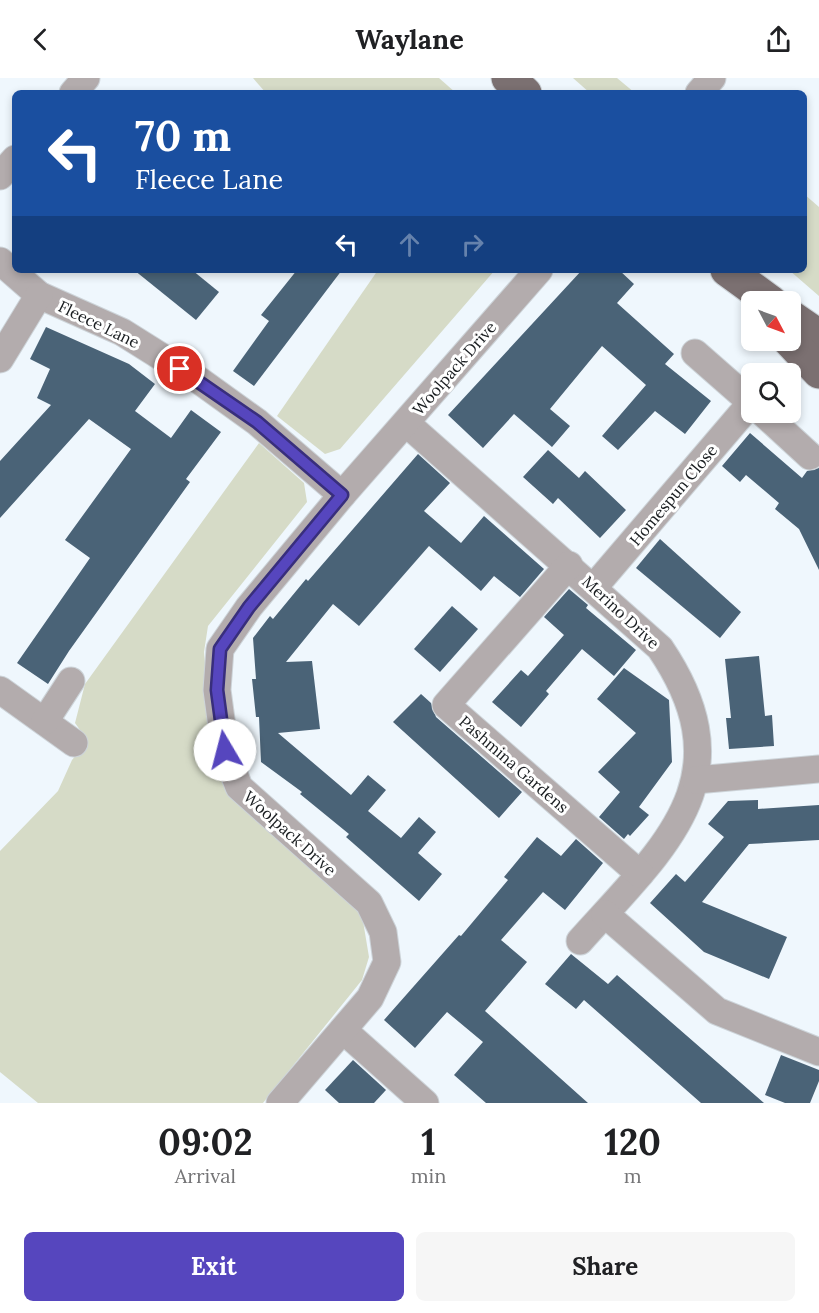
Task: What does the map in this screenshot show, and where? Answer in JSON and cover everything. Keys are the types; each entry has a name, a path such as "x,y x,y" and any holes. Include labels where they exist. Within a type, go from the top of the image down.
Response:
{"main road":[{"path":"508,78 522,90"},
{"path":"725,273 742,291"},
{"path":"731,273 756,291"},
{"path":"801,324 819,336"},
{"path":"799,351 819,372"}],"street":[{"path":"76,90 86,78"},
{"path":"702,90 712,78"},
{"path":"0,176 12,162"},
{"name":"Fleece Lane","path":"0,261 12,271"},
{"name":"Fleece Lane","path":"14,273 39,295 122,332 200,381 257,422 342,495"},
{"name":"Woolpack Drive","path":"280,1103 370,998 387,962 382,932 369,903 239,787 225,750 217,690 220,649 249,607 342,495 536,273"},
{"path":"0,359 39,295"},
{"name":"Homespun Close","path":"695,353 741,394"},
{"name":"Homespun Close","path":"594,587 741,415"},
{"name":"Merino Drive","path":"406,423 594,587 660,648 679,676 695,726 696,780 686,810 674,830 640,874 580,941"},
{"path":"774,423 810,456"},
{"name":"Pashmina Gardens","path":"569,565 446,705 640,874"},
{"path":"45,721 71,681"},
{"path":"0,690 74,743"},
{"path":"696,780 819,769"},
{"path":"604,914 717,1011 819,1053"},
{"path":"344,1030 425,1103"}],"green space":[{"path":"253,78 439,78 453,90 263,90"},
{"path":"573,78 617,78 631,90 587,90"},
{"path":"807,197 819,207 819,296 792,273 807,273"},
{"path":"376,273 492,273 340,449 325,454 277,416"},
{"path":"259,443 304,483 307,502 208,626 204,652 213,753 361,909 369,957 362,980 263,1103 38,1103 0,1072 0,851 58,791 72,760 88,741 75,723 85,684"}],"building":[{"path":"138,273 196,273 219,292 196,320"},
{"path":"295,273 340,273 254,386 233,371 269,321 261,315"},
{"path":"579,273 622,273 634,284 617,303 674,354 665,364 711,401 685,434 655,411 618,450 602,436 646,385 602,346 550,409 570,426 552,447 514,414 483,448 448,415"},
{"path":"46,327 129,364 155,384 135,411 171,438 191,410 221,432 186,479 190,482 48,684 17,663 90,558 65,540 131,449 89,419 0,518 0,461 51,405 37,398 50,369 30,359"},
{"path":"750,433 802,478 807,471 819,468 819,570 799,529 775,509 779,503 746,475 740,482 722,466"},
{"path":"548,450 579,478 585,471 626,510 600,538 558,498 553,504 523,477"},
{"path":"418,454 450,483 424,511 461,543 484,516 544,569 520,597 494,576 481,591 429,546 359,626 333,604 286,662 312,661 320,729 278,733 351,795 368,775 386,790 368,811 401,838 419,817 436,832 418,853 442,874 419,901 346,837 349,834 300,794 302,792 261,762 259,717 256,717 252,679 256,679 253,638 270,616 273,619 306,579 308,581"},
{"path":"660,539 741,612 720,638 636,568"},
{"path":"569,589 588,605 586,608 636,650 614,676 582,649 546,691 549,694 521,727 492,702 521,670 528,676 564,635 544,617"},
{"path":"452,606 478,629 440,672 414,649"},
{"path":"759,656 765,716 772,715 774,746 729,749 726,718 731,718 725,659"},
{"path":"624,668 669,700 672,762 639,807 649,815 630,836 628,834 624,839 599,817 620,792 598,772 636,733 597,699"},
{"path":"421,694 431,703 436,717 522,792 499,818 393,722"},
{"path":"758,800 758,809 819,805 819,840 749,844 702,902 787,937 769,979 704,952 650,903 676,874 685,882 724,837 708,824 728,801"},
{"path":"537,837 561,856 576,839 603,863 565,910 543,892 501,940 527,962 485,1011 588,1103 486,1103 454,1075 483,1042 447,1012 415,1048 384,1020 459,935 461,936 508,880 504,877"},
{"path":"571,954 608,984 617,975 764,1103 701,1103 584,1000 576,1009 545,984"},
{"path":"781,1055 819,1070 819,1081 810,1103 785,1103 765,1095"},
{"path":"353,1060 386,1090 374,1103 339,1103 325,1090"}],"route":[{"path":"180,369 257,422 342,495 310,537 249,607 220,649 217,690 225,750"}]}
